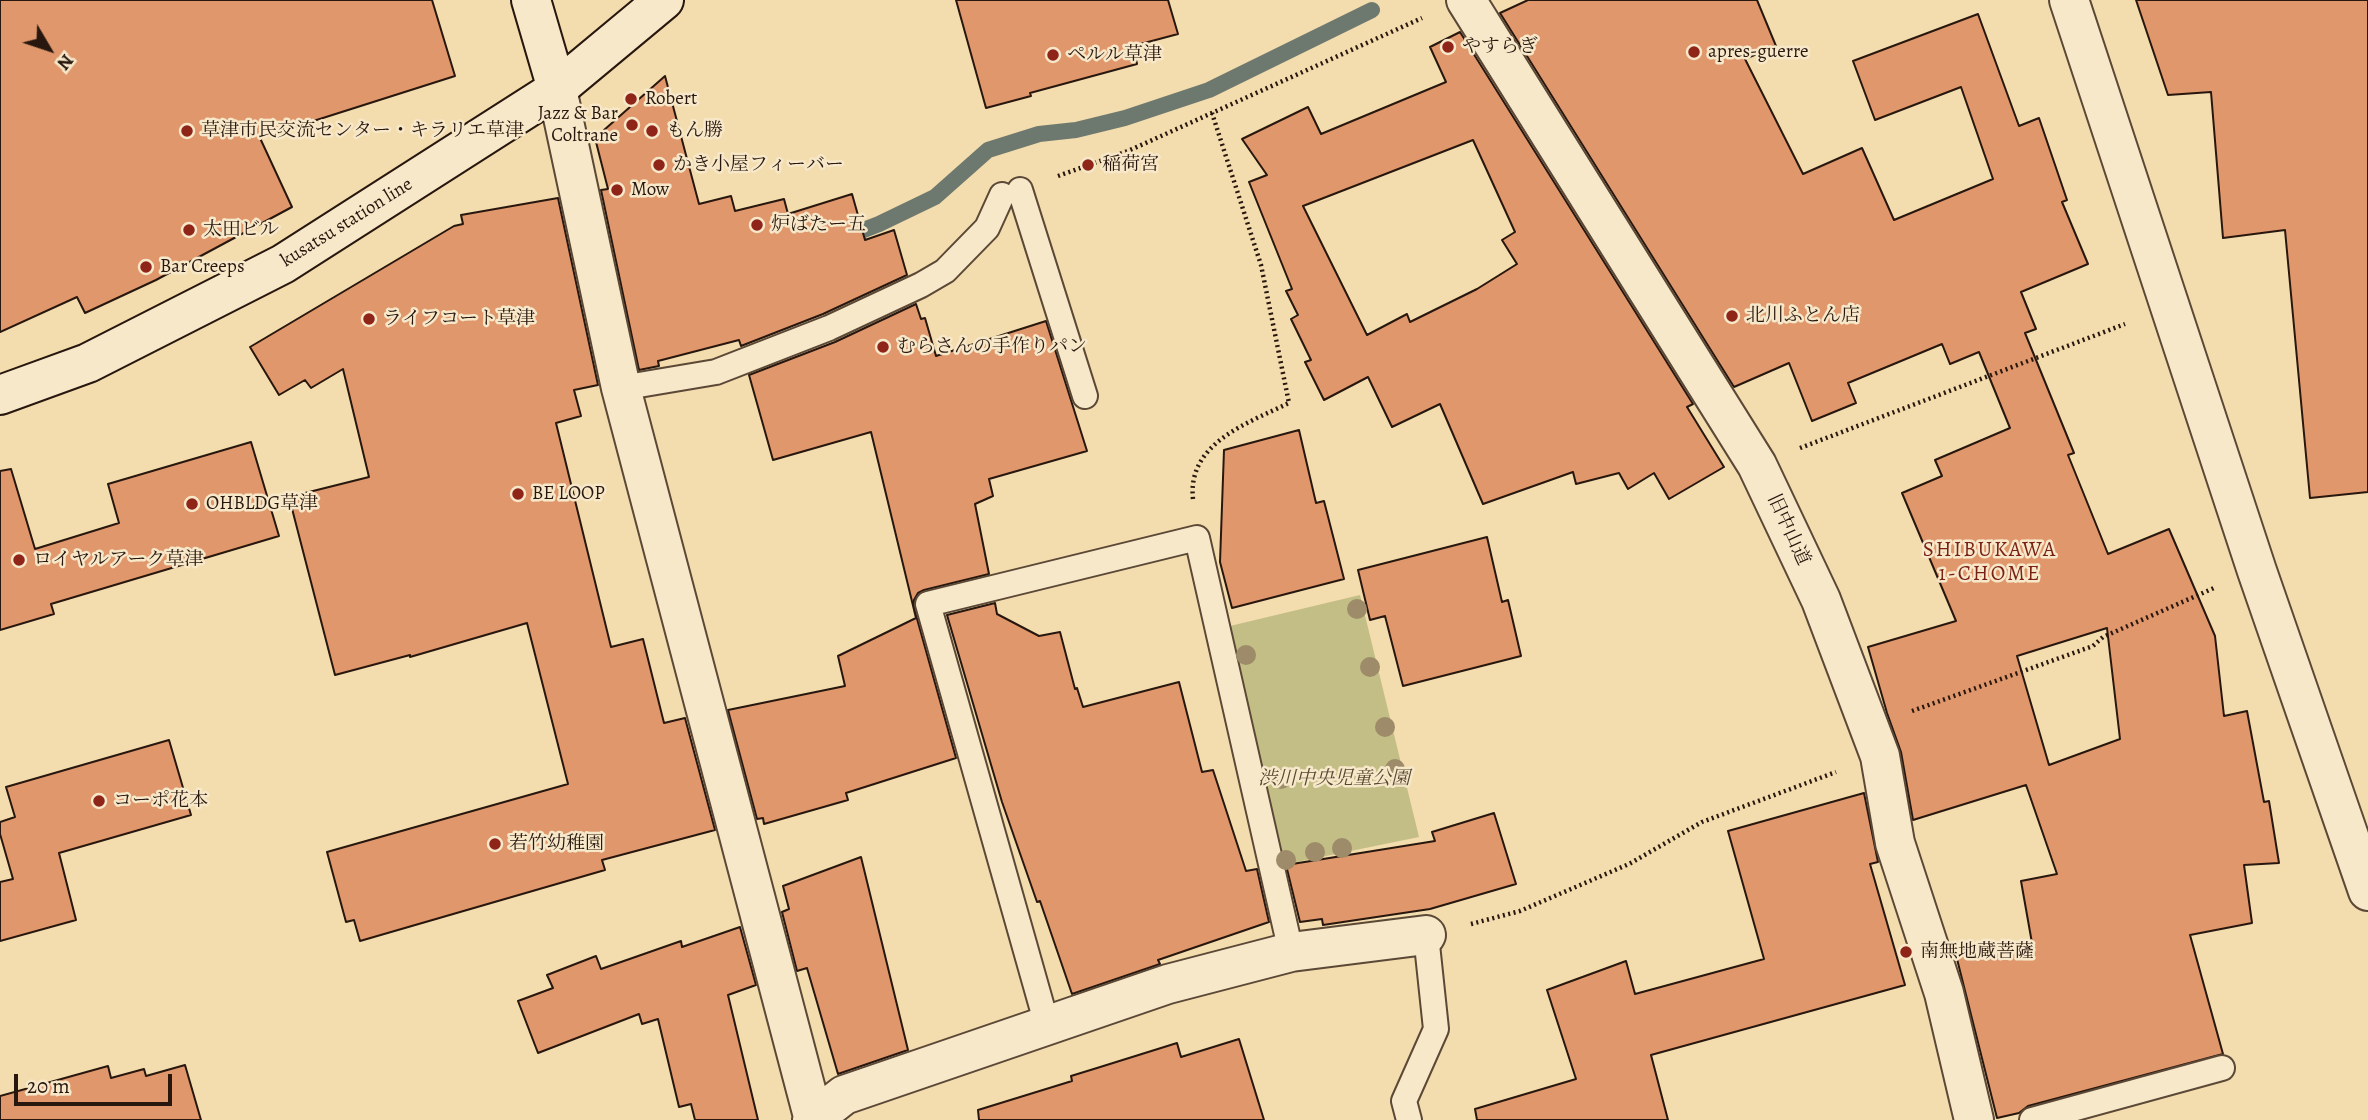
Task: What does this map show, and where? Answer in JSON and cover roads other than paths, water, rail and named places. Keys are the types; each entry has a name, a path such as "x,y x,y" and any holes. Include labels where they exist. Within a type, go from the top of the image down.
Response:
{"street":[{"path":"531,0 557,89 621,388 813,1120 844,1095 1168,984 1291,952 1426,935"},
{"name":"kusatsu station line","path":"0,395 88,363 283,264 557,89 664,0"},
{"name":"旧中山道","path":"1466,0 1757,464 1821,600 1874,742 1895,843 1944,993 1973,1120"},
{"path":"2069,0 2257,571 2368,891"}],"lane":[{"path":"621,388 716,372 829,328 921,285 945,271 987,228 1011,192 1085,396"},
{"path":"1047,1025 928,604 1197,538 1291,952"},
{"path":"1409,1120 1404,1101 1436,1029 1426,935"},
{"path":"2032,1120 2222,1068"}],"waterway":[{"path":"843,238 935,197 988,150 1039,134 1076,130 1125,118 1209,90 1372,10"}],"place":[{"name":"やすらぎ","path":"1448,47"},
{"name":"apres-guerre","path":"1694,52"},
{"name":"ペルル草津","path":"1053,55"},
{"name":"Robert","path":"631,99"},
{"name":"Jazz & Bar Coltrane","path":"632,125"},
{"name":"草津市民交流センター・キラリエ草津","path":"187,131"},
{"name":"もん勝","path":"652,131"},
{"name":"かき小屋フィーバー","path":"659,165"},
{"name":"稲荷宮","path":"1088,165"},
{"name":"Mow","path":"617,190"},
{"name":"炉ばたー五","path":"757,225"},
{"name":"太田ビル","path":"189,230"},
{"name":"Bar Creeps","path":"146,267"},
{"name":"北川ふとん店","path":"1732,316"},
{"name":"ライフコート草津","path":"369,319"},
{"name":"むらさんの手作りパン","path":"883,347"},
{"name":"BE LOOP","path":"518,494"},
{"name":"OHBLDG草津","path":"192,504"},
{"name":"ロイヤルアーク草津","path":"19,560"},
{"name":"コーポ花本","path":"99,801"},
{"name":"若竹幼稚園","path":"495,844"},
{"name":"南無地蔵菩薩","path":"1906,952"}],"district":[{"name":"SHIBUKAWA 1-CHOME","path":"1990,563"}],"park label":[{"name":"渋川中央児童公園","path":"1334,779"}]}
